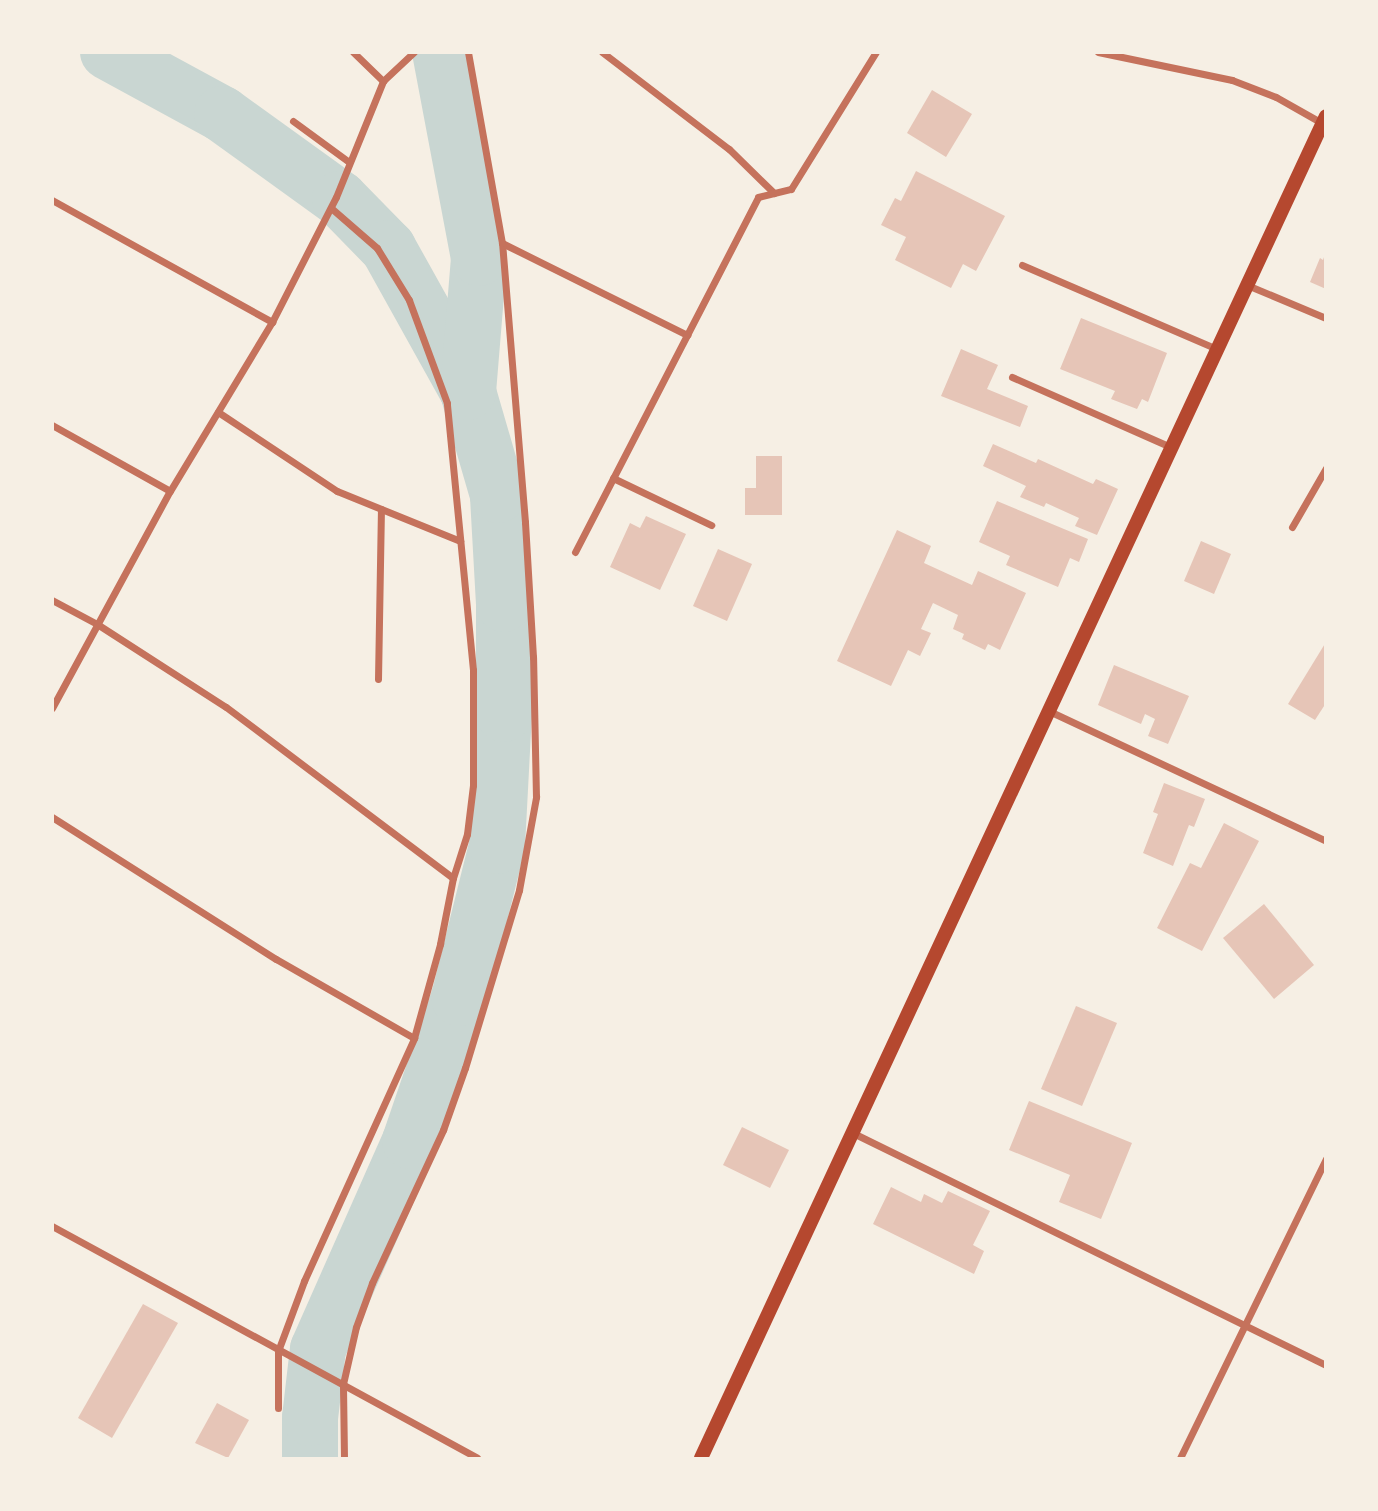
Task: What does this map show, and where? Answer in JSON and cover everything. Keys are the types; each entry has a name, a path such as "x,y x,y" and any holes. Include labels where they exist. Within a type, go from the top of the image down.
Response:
{"main road":[{"path":"701,1458 1324,120"}],"street":[{"path":"353,52 383,81"},
{"path":"344,1458 343,1384 356,1327 372,1283 443,1130 465,1068 519,890 536,797 526,522 502,243 468,52"},
{"path":"602,52 729,149 774,193"},
{"path":"575,552 758,197 792,189 876,52"},
{"path":"1098,52 1232,79 1324,120"},
{"path":"52,708 170,491 272,322 331,208 383,81 411,54"},
{"path":"293,121 349,162"},
{"path":"52,200 272,322"},
{"path":"278,1408 278,1351 304,1281 414,1038 440,944 453,878 467,834 473,785 473,670 447,403 431,352 409,300 377,247 331,208"},
{"path":"502,243 687,335"},
{"path":"1022,265 1217,349"},
{"path":"1247,285 1325,318"},
{"path":"1012,377 1172,447"},
{"path":"218,412 337,491 460,541"},
{"path":"52,425 170,491"},
{"path":"1292,527 1325,468"},
{"path":"613,478 711,525"},
{"path":"378,679 381,509"},
{"path":"52,600 97,624 226,707 453,878"},
{"path":"1049,711 1325,841"},
{"path":"52,817 276,959 414,1038"},
{"path":"853,1133 1325,1365"},
{"path":"1180,1458 1246,1328 1325,1159"},
{"path":"52,1226 477,1458"}],"building":[{"path":"932,90 972,114 946,157 907,133"},
{"path":"916,171 1005,216 976,271 963,264 951,288 895,260 906,237 881,225 895,198 901,201"},
{"path":"1325,254 1326,289 1310,282 1320,258 1323,260"},
{"path":"1081,318 1167,353 1148,402 1142,399 1137,409 1111,399 1115,391 1060,369"},
{"path":"961,349 998,365 987,389 1028,406 1020,427 941,396"},
{"path":"993,444 1036,463 1038,459 1093,484 1096,479 1118,489 1097,535 1075,526 1079,518 1046,503 1044,507 1020,497 1026,486 983,466"},
{"path":"756,456 782,456 782,515 745,515 745,488 756,488"},
{"path":"997,501 1088,539 1079,562 1070,558 1058,587 1006,565 1010,556 979,542"},
{"path":"646,516 686,534 660,590 610,567 630,523 640,528"},
{"path":"897,530 931,546 924,563 972,585 978,571 1026,593 1000,650 988,644 985,650 962,639 964,634 953,629 958,615 933,603 921,629 931,633 920,656 908,650 891,686 837,661"},
{"path":"1201,541 1231,554 1214,594 1184,581"},
{"path":"718,549 752,564 727,621 693,606"},
{"path":"1326,642 1326,703 1315,720 1288,704"},
{"path":"1114,665 1189,696 1168,744 1148,736 1155,719 1145,714 1141,724 1098,705"},
{"path":"1164,783 1205,799 1194,827 1189,825 1173,866 1143,853 1158,814 1153,812"},
{"path":"1224,823 1259,841 1202,951 1157,928 1190,863 1201,868"},
{"path":"1264,904 1314,965 1274,999 1223,938"},
{"path":"1076,1006 1117,1023 1082,1106 1041,1089"},
{"path":"1029,1101 1132,1143 1101,1219 1059,1202 1070,1175 1009,1150"},
{"path":"742,1127 789,1150 770,1188 723,1165"},
{"path":"891,1187 921,1202 924,1194 942,1203 948,1191 990,1211 973,1245 984,1251 974,1274 873,1224"},
{"path":"143,1304 178,1323 112,1438 78,1418"},
{"path":"217,1403 249,1420 228,1458 195,1443"}],"waterway":[{"path":"108,52 222,114 340,199 388,248 468,392"},
{"path":"310,1458 310,1418 318,1349 410,1141 459,998 497,846 504,714 504,604 498,495 468,392 479,258 440,52"}]}
